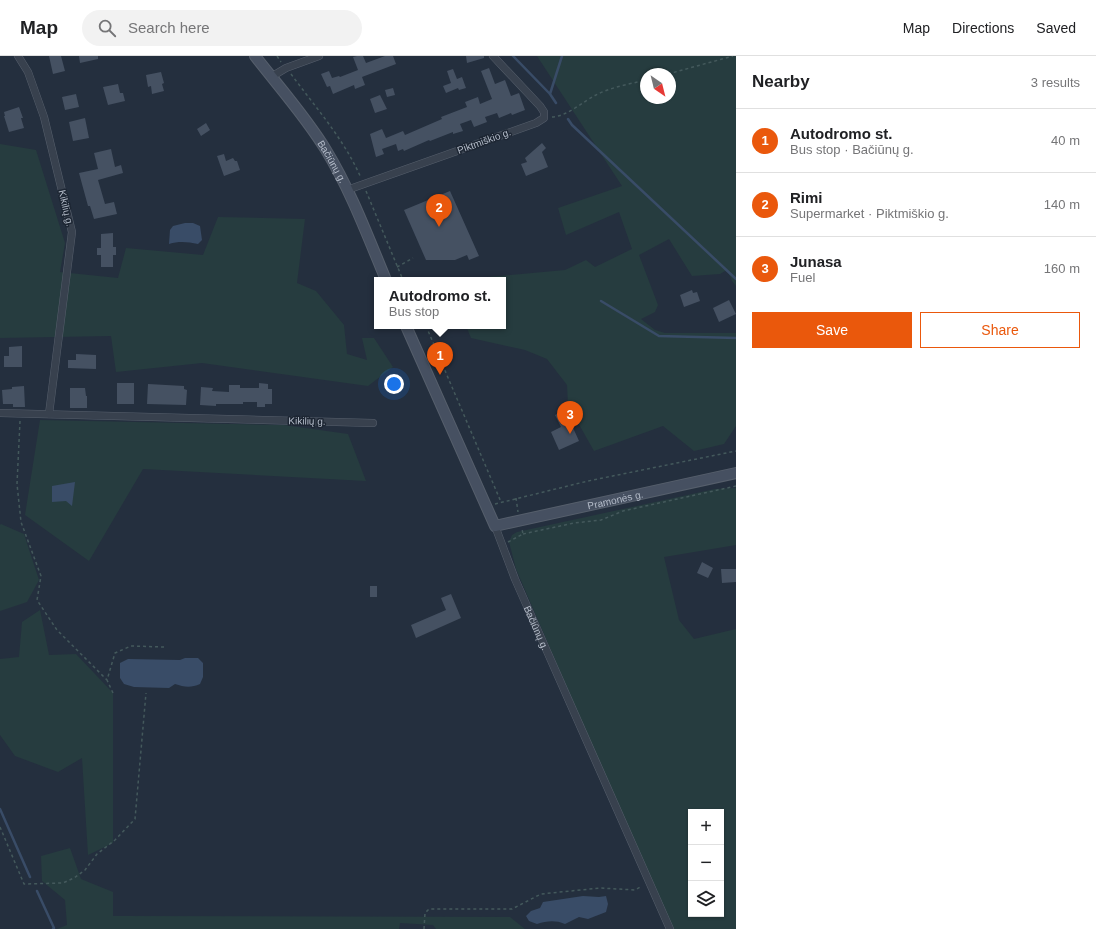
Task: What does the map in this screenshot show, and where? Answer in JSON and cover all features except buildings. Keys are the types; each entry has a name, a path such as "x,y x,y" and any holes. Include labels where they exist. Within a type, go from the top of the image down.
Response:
{"main road":[{"name":"Bačiūnų g.","path":"255,56 319,139 336,166 385,277"},
{"name":"Bačiūnų g.","path":"407,329 495,526"},
{"name":"Pramonės g.","path":"495,526 736,473"}],"street":[{"name":"Kikilių g.","path":"18,56 28,72 44,117 72,232 49,414"},
{"path":"271,77 286,68 319,56"},
{"path":"493,56 540,106 544,112 544,118"},
{"name":"Piktmiškio g.","path":"347,190 536,123 544,118"},
{"name":"Kikilių g.","path":"0,413 373,423"},
{"name":"Bačiūnų g.","path":"495,526 515,579 670,929"}],"path":[{"path":"277,56 341,141 355,165 401,277"},
{"path":"676,72 733,56"},
{"path":"544,118 555,117 569,111 609,89 640,81"},
{"path":"396,267 413,258"},
{"path":"427,329 501,502"},
{"path":"21,414 17,484 21,522 41,576 36,600 57,630 107,680 113,693"},
{"path":"486,508 501,502 588,481 736,452"},
{"path":"523,534 574,523 601,520 623,511 736,486"},
{"path":"107,680 115,653 131,646 164,647"},
{"path":"0,828 24,884 63,883 74,878 85,870 97,854 115,840 135,819 146,693"},
{"path":"424,929 425,914 429,909 512,909 541,894 600,888 635,890 650,883"}],"green space":[{"path":"537,56 736,56 736,286 728,272 725,271 720,274 692,276 669,239 639,255 658,305 655,312 641,319 655,330 665,333 736,333 736,426 724,444 694,451 663,426 594,451 568,405 567,385 547,359 525,350 471,338 467,329 506,329 506,277 487,277 565,270 586,260 595,267 632,249 619,212 566,235 558,208 622,186"},
{"path":"0,144 36,150 65,243 60,272 118,278 126,248 203,255 218,217 305,219 297,283 316,291 344,325 347,354 367,360 362,338 374,338 393,367 368,386 202,363 116,372 111,336 0,338"},
{"path":"40,420 284,425 348,434 366,481 143,469 89,561 25,515"},
{"path":"736,488 736,545 664,557 679,620 694,639 736,629 736,929 671,929 516,569 509,542 512,535 517,532 715,489"},
{"path":"1,524 24,534 39,580 27,602 0,611 0,525"},
{"path":"40,610 49,655 76,654 113,693 113,843 88,855 82,758 58,772 15,756 0,735 0,659 19,657 22,622"},
{"path":"70,848 81,879 113,892 113,916 510,917 525,929 436,929 433,925 400,923 399,929 57,929 67,925 65,900 42,881 41,856"}],"water":[{"path":"193,223 200,226 202,240 198,244 176,242 169,244 170,230 173,226"},
{"path":"75,482 72,506 66,501 52,502 52,486"},
{"path":"185,658 198,658 203,663 203,677 200,684 188,687 175,684 169,688 134,687 124,684 120,678 120,663 128,659 180,660"},
{"path":"583,896 606,896 608,904 606,912 588,919 579,917 565,924 551,921 537,924 529,921 526,916 531,911 540,908 543,902"}],"waterway":[{"path":"513,56 550,94 556,103"},
{"path":"550,94 562,56"},
{"path":"568,119 572,125 736,279"},
{"path":"601,301 659,336 736,338"},
{"path":"0,809 30,877"},
{"path":"37,891 54,928 53,929"}],"place":[{"name":"Rimi","path":"439,227"},
{"name":"Autodromo st.","path":"440,375"},
{"name":"Junasa","path":"570,434"}]}
